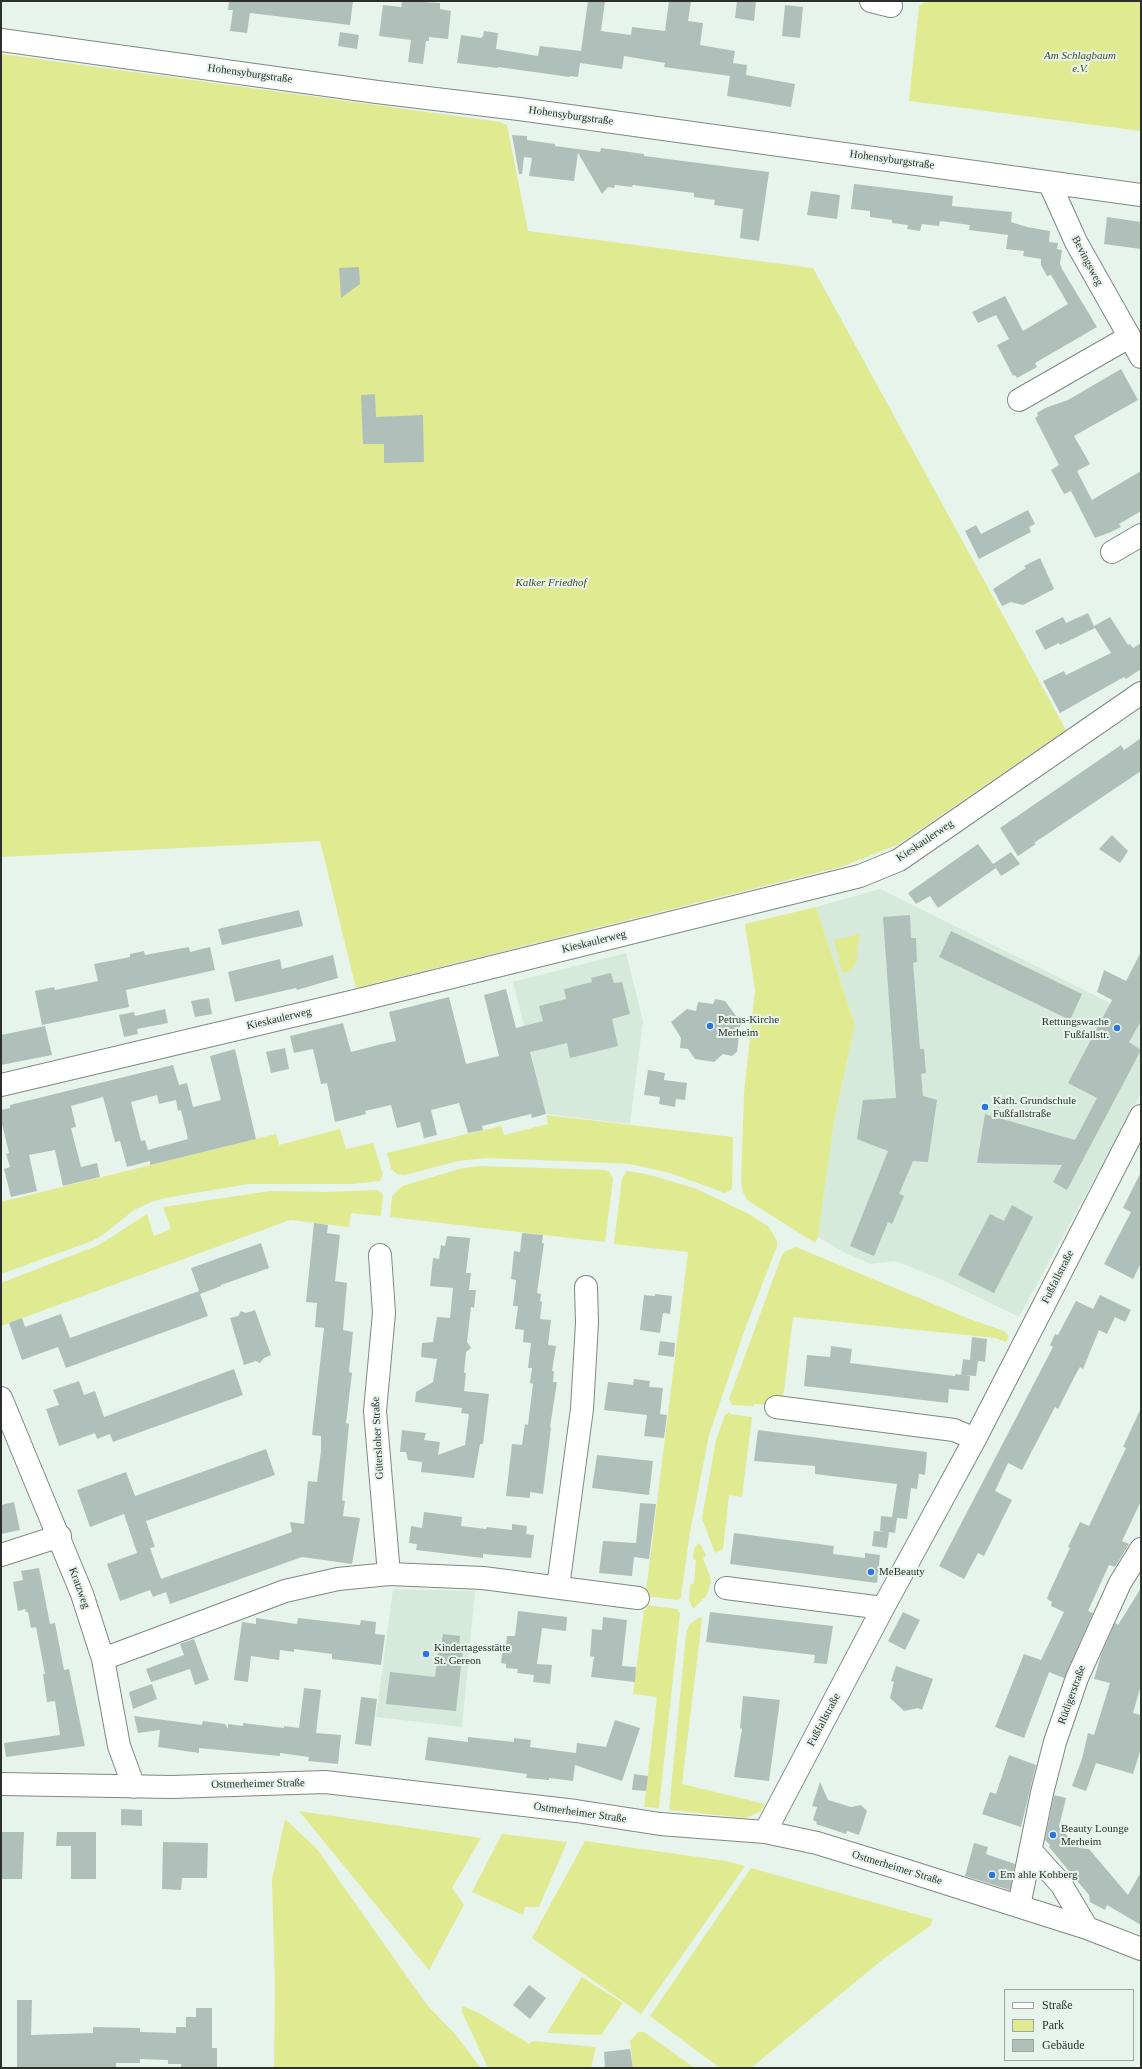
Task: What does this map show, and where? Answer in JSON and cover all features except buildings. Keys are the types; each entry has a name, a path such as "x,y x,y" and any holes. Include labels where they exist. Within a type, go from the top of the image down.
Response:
{"street":[{"name":"Hohensyburgstraße","path":"1,40 377,92 535,111 1050,184 1141,195"},
{"name":"Bevingsweg","path":"1050,184 1076,242 1141,357"},
{"path":"1019,400 1129,337"},
{"path":"1112,552 1141,535"},
{"name":"Kieskaulerweg","path":"1,1085 358,1001 860,876 899,860 1141,693"},
{"name":"Fußfallstraße","path":"765,1832 883,1608 975,1439 1141,1116"},
{"name":"Gütersloher Straße","path":"380,1255 384,1313 375,1411 389,1574"},
{"path":"558,1586 582,1409 587,1323 586,1286"},
{"name":"Kratzweg","path":"1,1398 60,1536 82,1594 103,1659 120,1746 134,1786"},
{"path":"776,1407 954,1430 975,1439"},
{"path":"1,1555 60,1536"},
{"name":"Rüdigerstraße","path":"1019,1906 1054,1742 1077,1678 1120,1583 1141,1549"},
{"path":"103,1659 285,1592 338,1579 389,1574 483,1578 558,1586 638,1598"},
{"path":"726,1588 883,1608"},
{"name":"Ostmerheimer Straße","path":"1,1784 172,1788 325,1782 576,1811 660,1824 765,1832 817,1843 1019,1906 1086,1928 1141,1949"},
{"path":"1030,1851 1061,1884 1086,1928"}],"shaded area":[{"name":"Kath. Grundschule Fußfallstraße","path":"880,889 1141,1018 1141,1093 1019,1317 943,1280 895,1261 871,1264 845,1253 818,1237 834,1122 855,1025 816,907"},
{"path":"626,953 643,1021 630,1124 546,1114 513,982"},
{"name":"Kindertagesstätte St. Gereon","path":"393,1589 475,1591 462,1727 376,1717"}],"green space":[{"name":"Am Schlagbaum e.V.","path":"927,1 1141,1 1141,131 909,101 919,6"},
{"name":"Kalker Friedhof","path":"1,54 500,122 507,125 528,231 813,268 1066,730 899,844 844,866 356,988 320,841 1,857"},
{"path":"816,907 855,1025 834,1122 818,1237 815,1243 747,1200 743,1192 741,1181 744,1093 755,990 745,924"},
{"path":"860,934 856,964 850,971 842,973 834,940"},
{"path":"546,1115 733,1137 732,1189 725,1193 670,1173 630,1164 613,1163 486,1158 458,1161 405,1175 397,1174 391,1169 387,1153 501,1126 504,1135 548,1124"},
{"path":"340,1129 346,1149 373,1143 383,1174 380,1181 353,1184 248,1184 165,1198 151,1202 134,1210 104,1234 92,1241 1,1274 1,1202 276,1134 279,1145"},
{"path":"480,1166 606,1170 610,1172 613,1179 605,1242 390,1217 392,1196 402,1186 463,1168"},
{"path":"627,1171 647,1174 697,1189 749,1214 769,1227 777,1241 777,1246 745,1329 709,1435 690,1532 681,1597 678,1600 646,1596 646,1591 688,1252 614,1244 622,1178"},
{"path":"377,1190 382,1193 383,1196 381,1216 351,1213 349,1227 290,1220 1,1326 1,1283 99,1245 147,1214 154,1236 171,1229 163,1207 270,1191 327,1192"},
{"path":"796,1247 967,1318 1004,1331 1009,1336 1006,1342 995,1338 793,1317 784,1392 781,1398 769,1405 732,1405 729,1399 782,1255 784,1252"},
{"path":"730,1412 730,1414 752,1417 742,1497 729,1495 723,1549 715,1553 702,1518 716,1440 725,1415"},
{"path":"698,1543 701,1545 706,1556 703,1558 711,1582 707,1595 693,1609 689,1600 690,1585 694,1583 696,1560 693,1559 694,1549"},
{"path":"647,1605 677,1609 680,1613 659,1808 644,1807 657,1697 633,1694 644,1609 646,1610"},
{"path":"700,1617 702,1619 682,1784 765,1804 761,1811 746,1818 669,1810 686,1634 690,1624"},
{"path":"299,1811 481,1838 452,1888 464,1905 429,1970"},
{"path":"285,1819 317,1849 427,2005 455,2034 481,2068 274,2068 275,1988 272,1880"},
{"path":"502,1834 567,1842 539,1907 525,1907 523,1915 472,1892"},
{"path":"585,1841 726,1861 745,1866 641,2014 532,1938"},
{"path":"751,1868 933,1919 930,1926 882,1960 751,2068 720,2068 650,2016"},
{"path":"582,1977 623,2003 601,2035 547,2033"},
{"path":"462,2006 479,2013 529,2044 533,2041 596,2047 591,2068 488,2068 462,2012"},
{"path":"638,2032 644,2032 695,2068 633,2068 630,2041"}],"place":[{"name":"Petrus-Kirche Merheim","path":"710,1026"},
{"name":"Rettungswache Fußfallstr.","path":"1117,1028"},
{"name":"Kath. Grundschule Fußfallstraße","path":"985,1107"},
{"name":"MeBeauty","path":"871,1572"},
{"name":"Kindertagesstätte St. Gereon","path":"426,1654"},
{"name":"Beauty Lounge Merheim","path":"1053,1835"},
{"name":"Em ahle Kohberg","path":"992,1875"}]}
